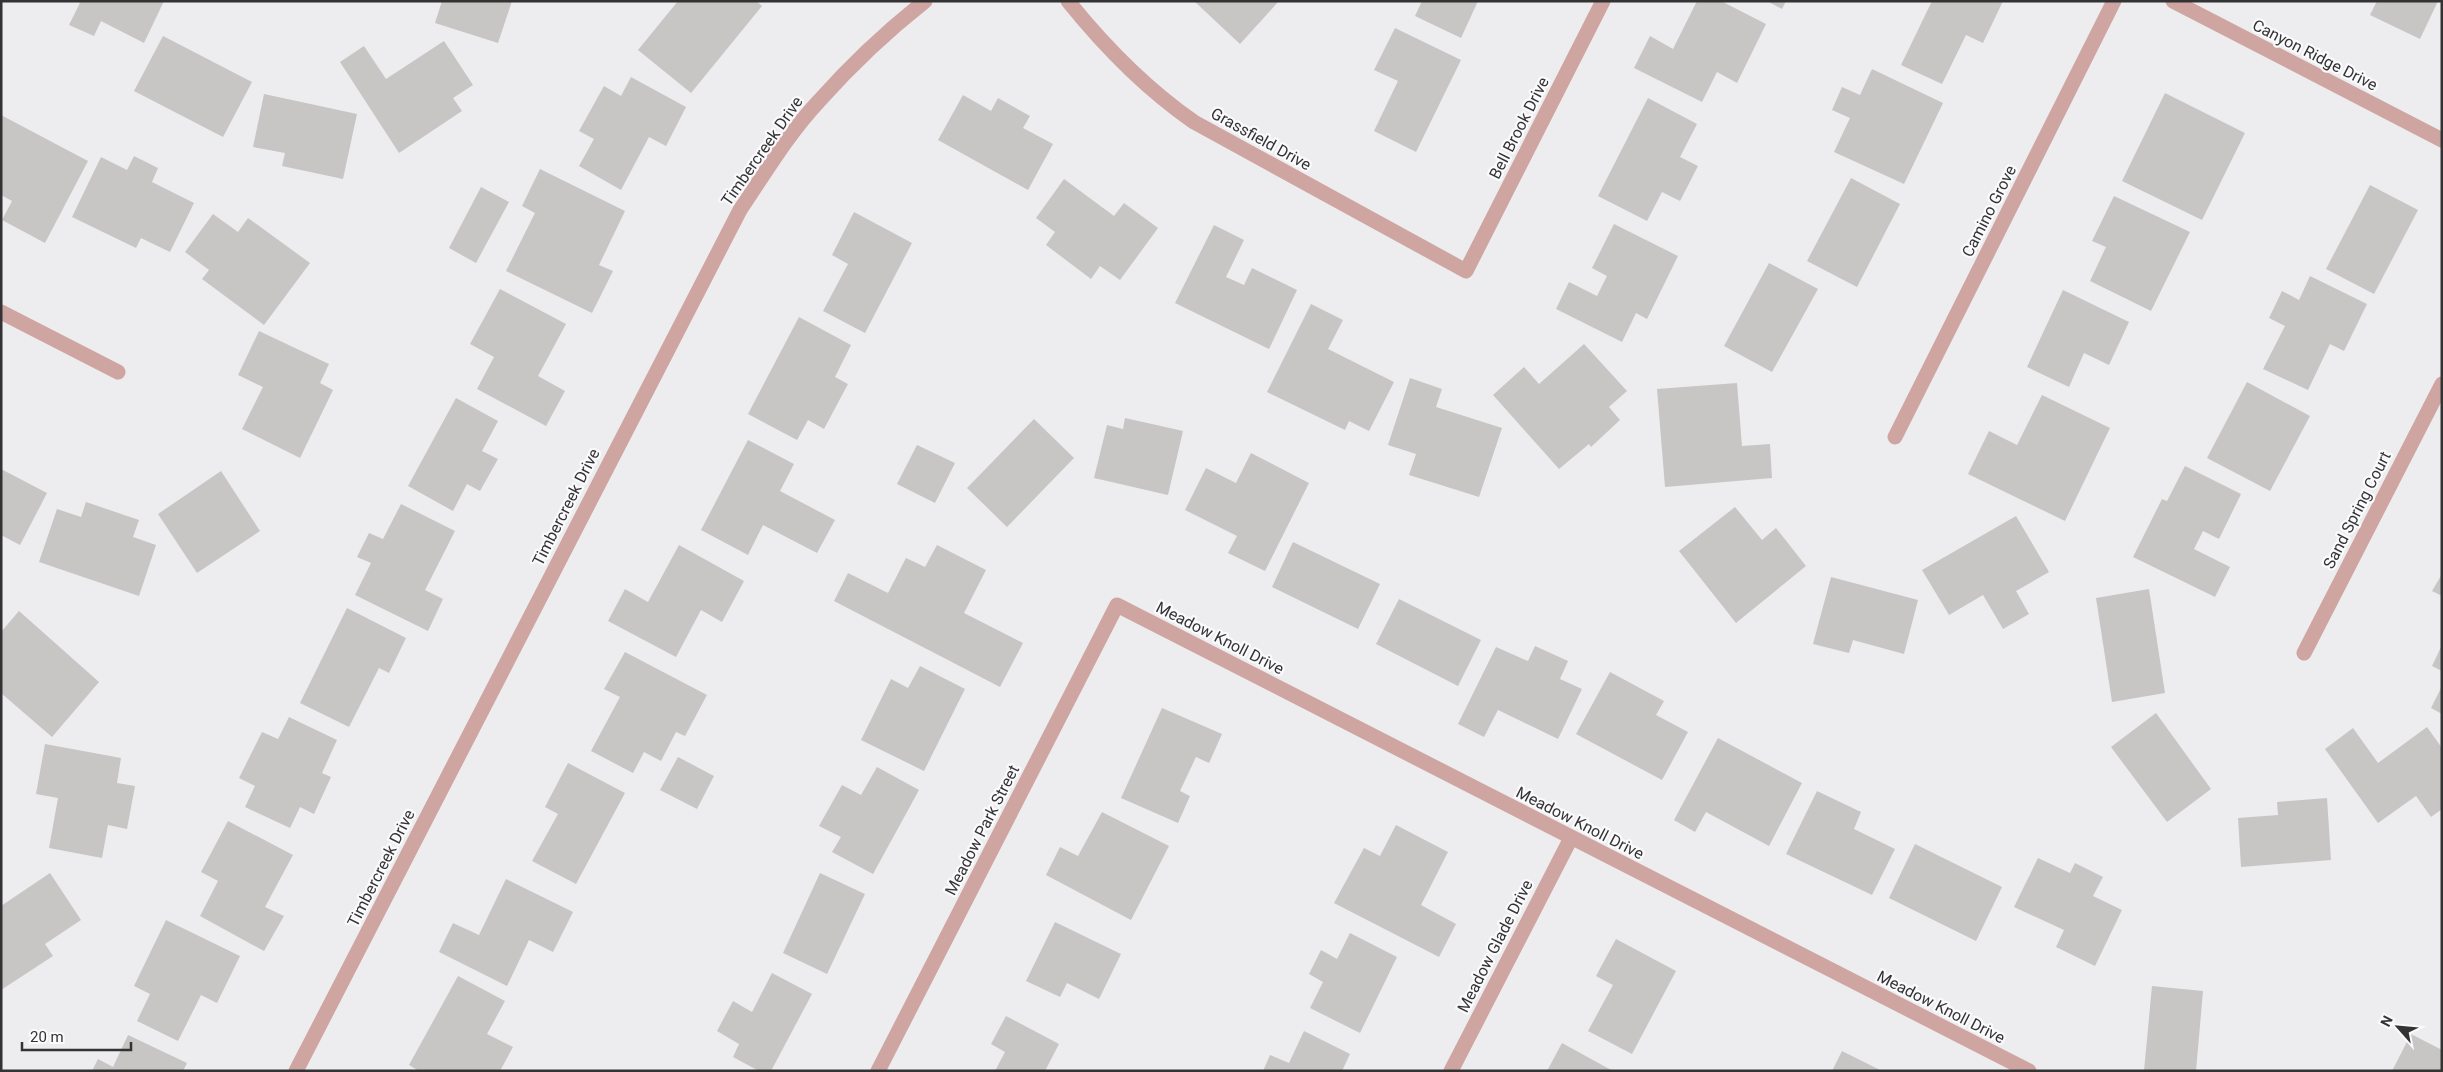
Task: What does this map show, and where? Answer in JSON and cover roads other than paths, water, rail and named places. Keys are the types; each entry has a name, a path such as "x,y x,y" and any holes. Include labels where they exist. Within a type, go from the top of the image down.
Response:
{"street":[{"name":"Timbercreek Drive","path":"296,1071 740,210 780,150 818,102 891,28 925,1"},
{"name":"Grassfield Drive","path":"1068,1 1107,48 1161,99 1194,122 1466,271"},
{"name":"Bell Brook Drive","path":"1466,271 1603,1"},
{"name":"Camino Grove","path":"1895,436 2114,1"},
{"name":"Canyon Ridge Drive","path":"2172,1 2442,140"},
{"path":"1,312 118,372"},
{"name":"Sand Spring Court","path":"2304,653 2442,384"},
{"name":"Meadow Knoll Drive","path":"1117,605 2029,1071"},
{"name":"Meadow Park Street","path":"878,1071 1117,605"},
{"name":"Meadow Glade Drive","path":"1451,1071 1571,838"}]}
